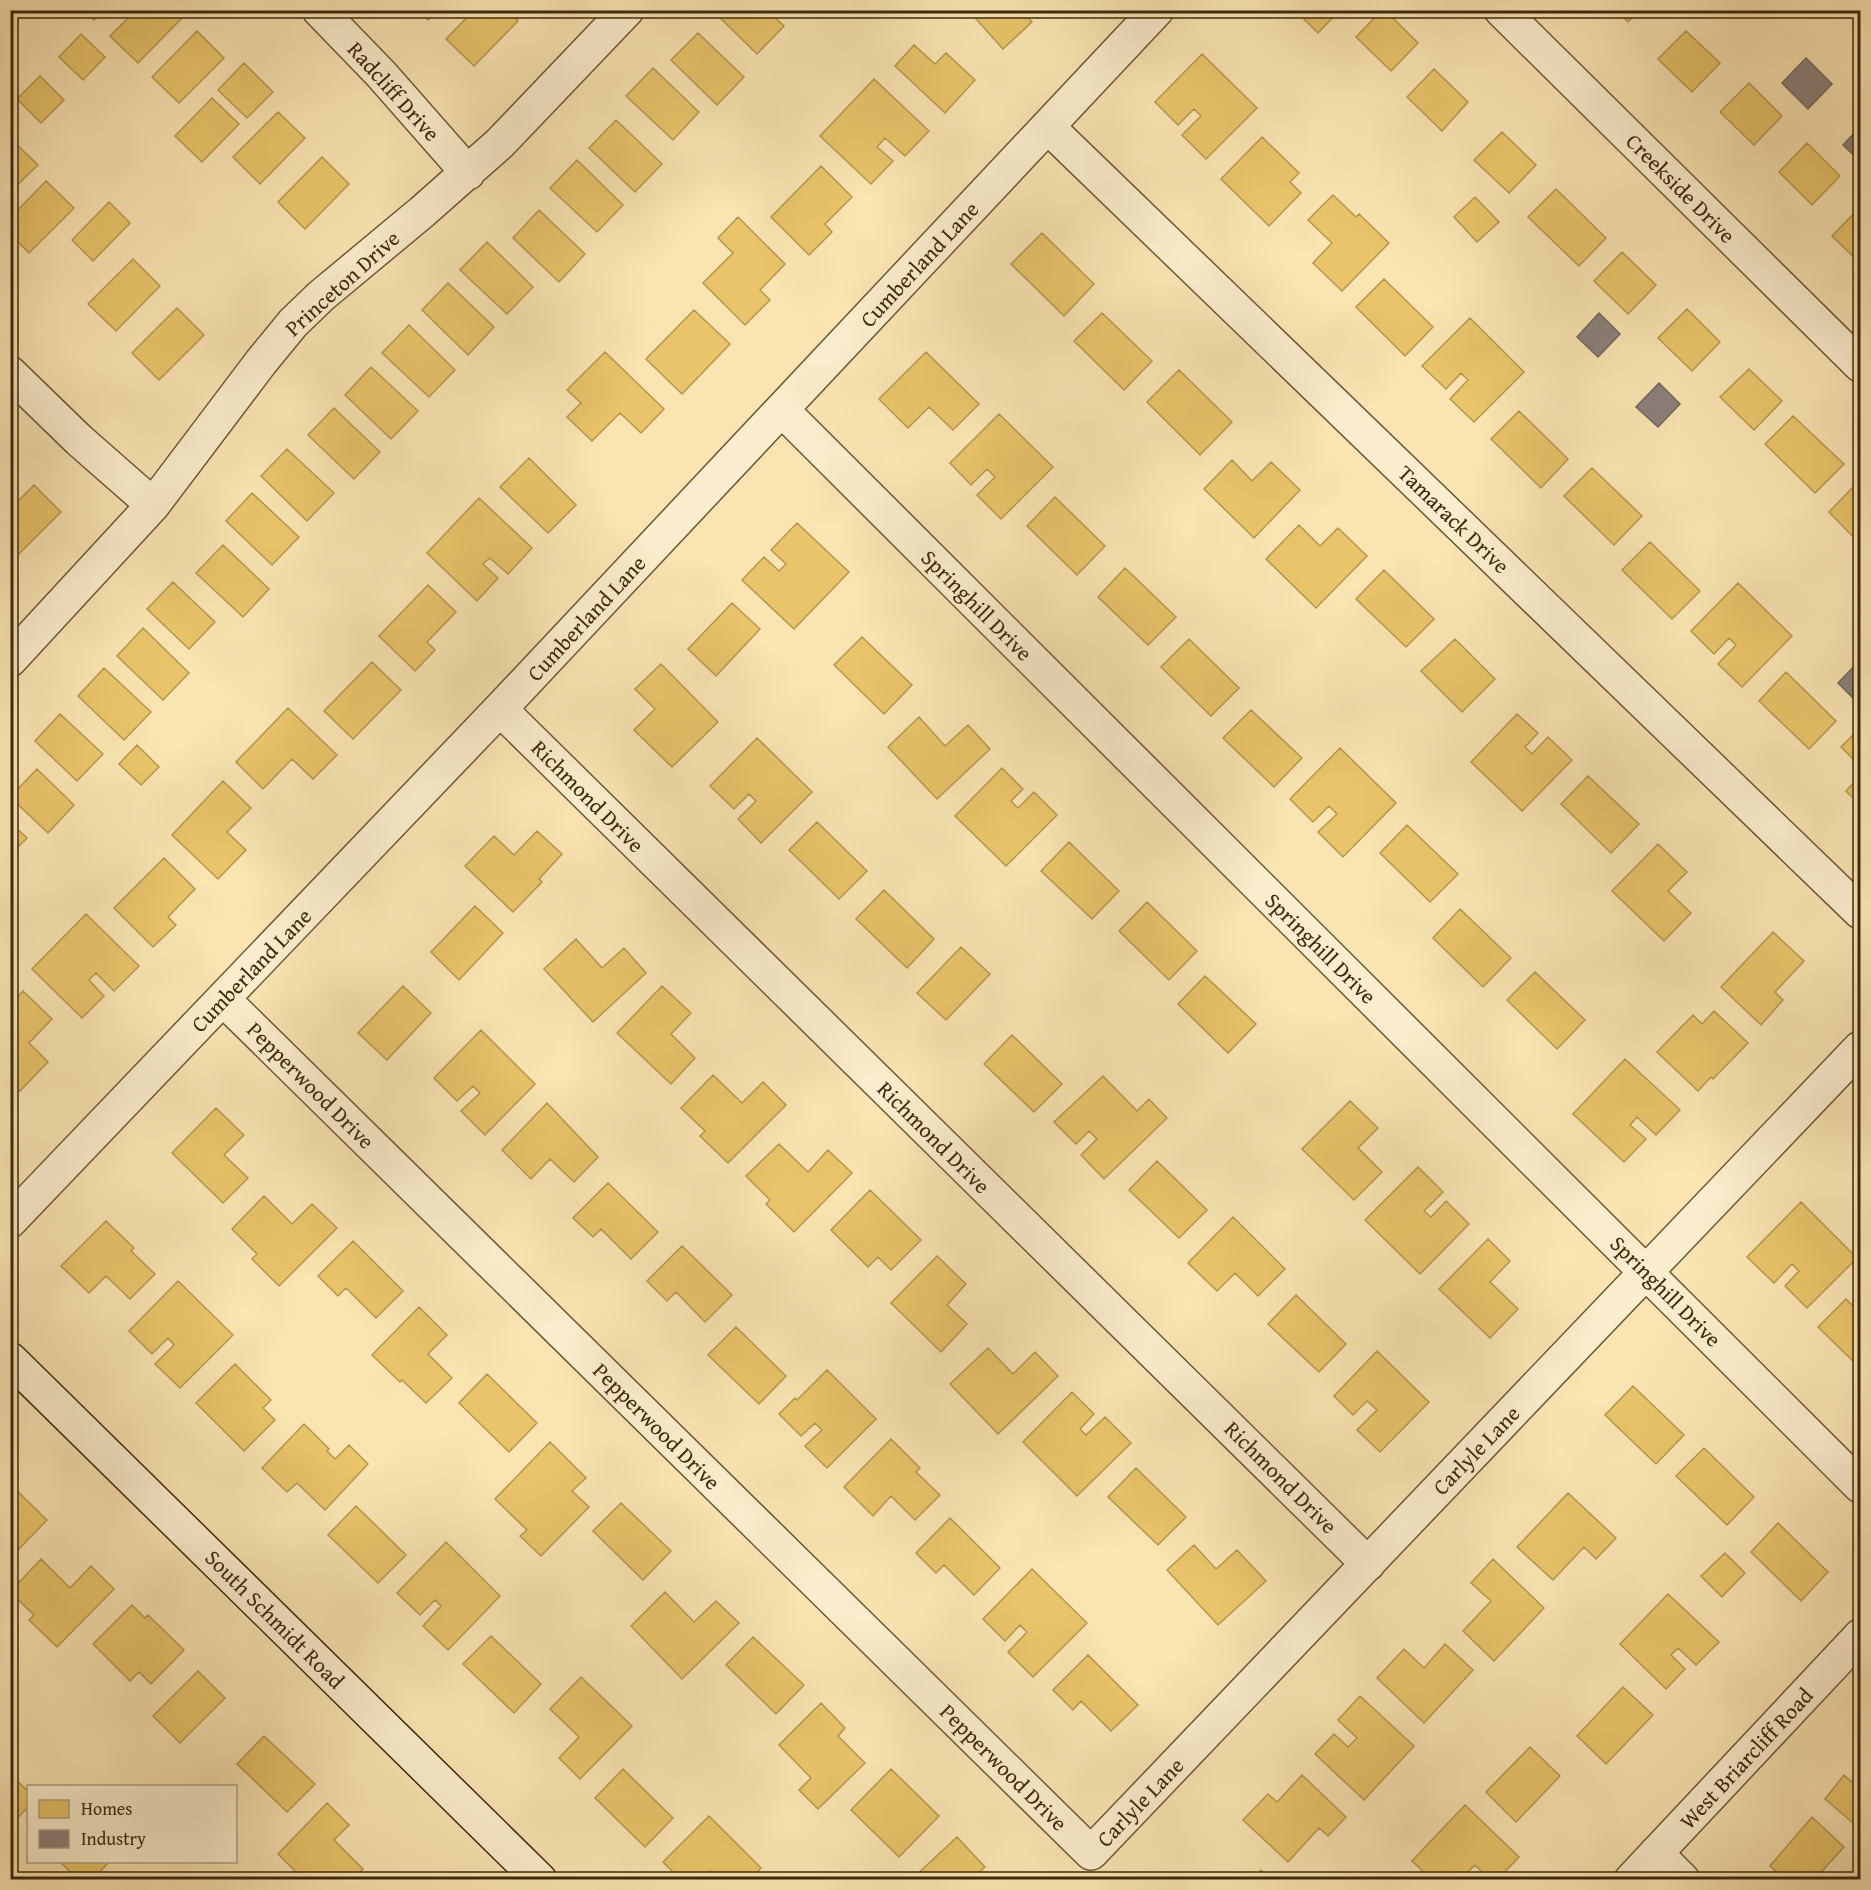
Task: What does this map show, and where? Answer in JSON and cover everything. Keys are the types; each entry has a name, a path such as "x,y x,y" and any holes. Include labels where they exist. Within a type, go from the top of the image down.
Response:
{"street":[{"name":"Radcliff Drive","path":"319,10 381,74 468,173"},
{"name":"Princeton Drive","path":"10,660 153,505 293,323 321,296 468,173 500,143 627,10"},
{"name":"Cumberland Lane","path":"10,1221 500,710 1156,10"},
{"name":"Creekside Drive","path":"1501,10 1860,365"},
{"name":"Tamarack Drive","path":"1047,127 1860,912"},
{"path":"10,373 79,440 153,505"},
{"name":"Springhill Drive","path":"782,410 1860,1486"},
{"name":"Richmond Drive","path":"500,710 1368,1564"},
{"name":"Pepperwood Drive","path":"223,999 1091,1853"},
{"name":"Carlyle Lane","path":"1091,1853 1860,1048"},
{"name":"South Schmidt Road","path":"10,1359 540,1880"},
{"name":"West Briarcliff Road","path":"1631,1880 1860,1636"},
{"path":"1656,1853 1683,1880"}],"building: Homes":[{"path":"84,10 103,10 94,20"},
{"path":"136,10 174,10 182,18 138,63 110,36"},
{"path":"418,10 438,10 428,20"},
{"path":"474,10 508,10 518,21 474,66 446,39"},
{"path":"712,10 767,10 784,26 757,54"},
{"path":"968,10 1021,10 1032,22 1003,49"},
{"path":"1295,10 1340,10 1318,33"},
{"path":"1382,10 1385,10 1418,43 1391,71 1356,37"},
{"path":"1616,10 1639,10 1628,22"},
{"path":"197,31 224,58 179,103 152,77"},
{"path":"1686,31 1720,63 1692,92 1658,59"},
{"path":"698,33 744,77 717,105 671,60"},
{"path":"81,34 105,57 83,80 59,57"},
{"path":"914,45 935,64 946,53 975,80 945,113 895,66"},
{"path":"1202,54 1257,108 1206,159 1182,135 1201,116 1194,109 1178,125 1155,102"},
{"path":"244,63 273,92 247,118 218,90"},
{"path":"653,68 699,112 673,140 626,96"},
{"path":"1434,69 1468,102 1442,131 1407,97"},
{"path":"40,76 64,100 41,123 17,99"},
{"path":"874,79 929,131 905,156 885,138 877,147 893,161 871,184 820,136"},
{"path":"1749,83 1782,116 1754,145 1720,112"},
{"path":"212,98 239,124 202,162 175,136"},
{"path":"278,112 305,138 260,184 233,157"},
{"path":"616,120 662,164 635,192 589,148"},
{"path":"1502,132 1536,165 1509,193 1474,160"},
{"path":"1262,137 1299,173 1290,182 1301,193 1269,226 1221,179"},
{"path":"10,138 38,165 10,192"},
{"path":"1807,143 1840,176 1812,205 1779,172"},
{"path":"322,157 349,184 305,229 278,202"},
{"path":"577,160 623,205 597,232 550,188"},
{"path":"821,166 852,197 825,224 832,232 809,255 771,217"},
{"path":"46,181 74,208 29,253 10,234 10,218"},
{"path":"1556,189 1606,238 1579,266 1528,217"},
{"path":"1333,195 1356,217 1359,214 1389,243 1342,291 1313,263 1332,243 1308,220"},
{"path":"1475,197 1499,222 1477,242 1454,217"},
{"path":"109,202 130,223 93,261 72,240"},
{"path":"1860,207 1860,263 1832,236"},
{"path":"539,210 585,254 559,282 513,238"},
{"path":"738,217 785,264 760,290 770,300 745,325 703,283 733,253 718,238"},
{"path":"1042,233 1094,284 1064,316 1011,264"},
{"path":"487,242 533,287 507,314 460,270"},
{"path":"1622,252 1656,285 1628,314 1594,281"},
{"path":"133,259 160,286 116,331 88,304"},
{"path":"1384,279 1433,327 1405,356 1356,307"},
{"path":"448,283 494,327 468,355 422,310"},
{"path":"177,308 204,335 159,380 132,353"},
{"path":"1687,309 1720,342 1692,371 1658,338"},
{"path":"694,310 730,344 682,394 646,359"},
{"path":"1102,313 1152,361 1124,390 1074,341"},
{"path":"1470,318 1524,372 1474,422 1450,399 1468,380 1461,373 1446,389 1422,366"},
{"path":"409,325 455,370 429,397 382,353"},
{"path":"605,352 664,409 641,433 620,413 592,441 567,417 581,403 567,390"},
{"path":"926,352 979,404 953,430 929,407 908,428 879,399"},
{"path":"371,367 418,411 391,439 345,395"},
{"path":"1749,369 1782,401 1754,430 1720,397"},
{"path":"1179,370 1232,422 1200,455 1147,402"},
{"path":"334,408 380,452 354,479 308,435"},
{"path":"1519,411 1568,459 1541,488 1491,439"},
{"path":"999,414 1053,467 1001,519 977,495 995,477 987,469 971,485 950,463"},
{"path":"1793,416 1844,464 1815,493 1765,444"},
{"path":"287,449 334,493 307,521 261,476"},
{"path":"529,458 576,505 548,533 500,487"},
{"path":"1232,460 1252,481 1271,462 1300,490 1254,538 1204,489"},
{"path":"1592,468 1642,516 1614,545 1564,496"},
{"path":"1856,484 1860,488 1860,544 1829,512"},
{"path":"34,485 61,512 16,557 10,551 10,509"},
{"path":"252,493 299,537 272,565 226,521"},
{"path":"1055,497 1105,546 1077,575 1027,526"},
{"path":"479,498 532,548 508,574 490,558 483,564 498,578 477,601 427,553"},
{"path":"797,523 849,572 794,629 742,580 764,557 779,571 786,564 771,550"},
{"path":"1299,525 1320,546 1338,528 1367,556 1316,608 1266,559"},
{"path":"1650,542 1700,591 1672,619 1622,570"},
{"path":"223,545 269,589 243,617 196,573"},
{"path":"1125,568 1176,617 1148,645 1098,597"},
{"path":"1384,570 1434,619 1406,647 1356,599"},
{"path":"173,582 215,622 189,649 147,609"},
{"path":"1738,583 1792,636 1742,687 1718,664 1736,645 1729,638 1714,654 1691,631"},
{"path":"428,585 456,612 427,642 435,650 415,671 379,636"},
{"path":"732,603 760,629 716,676 688,649"},
{"path":"143,628 189,673 163,700 117,656"},
{"path":"862,637 912,685 884,714 834,665"},
{"path":"1189,639 1239,688 1211,716 1161,667"},
{"path":"1455,639 1495,679 1462,712 1421,671"},
{"path":"372,662 401,690 353,739 324,711"},
{"path":"661,664 718,722 672,767 634,730 655,709 635,689"},
{"path":"104,668 151,712 124,740 78,696"},
{"path":"1786,672 1836,721 1809,749 1759,701"},
{"path":"288,708 337,755 313,779 292,759 263,789 236,762"},
{"path":"1251,710 1302,758 1274,787 1223,738"},
{"path":"60,714 103,754 77,781 35,741"},
{"path":"1517,714 1538,733 1525,747 1532,754 1548,737 1572,760 1522,811 1471,762"},
{"path":"919,717 945,746 968,725 990,749 937,799 888,747"},
{"path":"1860,728 1860,766 1841,747"},
{"path":"757,738 812,792 761,843 738,819 756,801 749,794 734,809 710,786"},
{"path":"137,745 159,767 141,785 119,764"},
{"path":"1340,748 1396,803 1343,857 1318,832 1337,814 1329,806 1313,822 1290,799"},
{"path":"1002,768 1023,789 1011,801 1018,808 1034,792 1057,815 1006,866 955,816"},
{"path":"37,769 74,805 48,833 10,797"},
{"path":"1588,776 1639,824 1611,853 1561,804"},
{"path":"1860,776 1860,805 1846,791"},
{"path":"223,781 251,808 227,832 246,850 218,879 172,835"},
{"path":"10,822 27,838 10,855"},
{"path":"817,822 867,871 839,899 789,850"},
{"path":"1407,825 1458,874 1430,902 1380,853"},
{"path":"537,831 562,854 539,879 542,882 513,912 465,866 494,836 514,855"},
{"path":"1069,842 1119,891 1092,919 1041,871"},
{"path":"1658,844 1687,872 1668,891 1691,913 1664,941 1612,891"},
{"path":"164,858 195,889 168,917 176,925 153,947 114,908"},
{"path":"884,890 934,939 907,968 856,919"},
{"path":"1147,902 1197,951 1169,980 1119,931"},
{"path":"475,906 503,933 459,980 431,952"},
{"path":"1460,909 1511,958 1483,987 1433,938"},
{"path":"86,914 139,966 114,991 96,973 89,980 104,996 82,1018 32,969"},
{"path":"1773,932 1804,961 1775,992 1783,1000 1761,1025 1721,987"},
{"path":"576,939 602,968 624,948 646,973 593,1022 544,969"},
{"path":"961,947 990,974 946,1020 917,993"},
{"path":"1535,972 1585,1020 1557,1049 1507,1000"},
{"path":"1205,976 1256,1024 1228,1053 1178,1004"},
{"path":"403,986 431,1013 387,1060 358,1033"},
{"path":"662,986 691,1013 671,1034 695,1058 671,1084 617,1033"},
{"path":"23,991 52,1019 29,1043 48,1062 20,1091 10,1082 10,1005"},
{"path":"1714,1011 1748,1043 1698,1091 1657,1052 1693,1015 1702,1024"},
{"path":"481,1030 535,1084 485,1135 461,1111 480,1093 473,1086 457,1101 434,1078"},
{"path":"1012,1035 1062,1084 1034,1112 984,1064"},
{"path":"1625,1059 1680,1110 1656,1135 1637,1117 1630,1125 1646,1139 1624,1162 1573,1114"},
{"path":"713,1075 742,1103 763,1082 786,1105 728,1163 700,1136 705,1131 681,1108"},
{"path":"1103,1076 1137,1111 1149,1099 1167,1118 1104,1179 1081,1155 1097,1139 1089,1131 1076,1144 1054,1122"},
{"path":"1350,1101 1378,1128 1358,1148 1382,1172 1354,1200 1302,1149"},
{"path":"547,1103 598,1157 574,1182 550,1159 531,1179 502,1150"},
{"path":"216,1108 244,1135 224,1155 248,1178 223,1203 172,1153"},
{"path":"779,1144 808,1172 828,1150 852,1173 794,1232 766,1204 770,1200 746,1176"},
{"path":"1157,1161 1207,1210 1179,1238 1129,1190"},
{"path":"1418,1167 1443,1192 1424,1211 1431,1217 1446,1201 1469,1224 1420,1274 1365,1220"},
{"path":"608,1183 658,1232 631,1259 601,1229 593,1237 573,1218"},
{"path":"870,1190 921,1240 891,1270 878,1257 868,1267 831,1230"},
{"path":"264,1196 292,1224 312,1204 337,1228 279,1286 252,1259 257,1254 232,1229"},
{"path":"1801,1202 1857,1258 1807,1308 1785,1286 1799,1271 1792,1264 1774,1283 1747,1257"},
{"path":"1233,1217 1285,1269 1258,1296 1235,1273 1217,1291 1188,1263"},
{"path":"106,1221 134,1248 131,1251 155,1274 130,1299 106,1276 89,1293 61,1266"},
{"path":"1488,1239 1510,1261 1490,1282 1518,1309 1490,1338 1439,1289"},
{"path":"353,1241 403,1291 376,1318 346,1288 338,1296 318,1276"},
{"path":"682,1246 732,1295 705,1322 676,1292 667,1301 647,1281"},
{"path":"937,1256 966,1284 947,1305 967,1324 941,1352 891,1303"},
{"path":"178,1281 233,1335 180,1388 155,1364 174,1345 168,1338 152,1354 129,1331"},
{"path":"1296,1295 1346,1344 1319,1372 1268,1324"},
{"path":"1846,1299 1860,1313 1860,1368 1818,1327"},
{"path":"419,1307 447,1335 428,1354 452,1378 426,1403 372,1355"},
{"path":"736,1327 786,1376 759,1404 708,1355"},
{"path":"988,1348 1013,1374 1035,1352 1058,1376 998,1434 950,1384"},
{"path":"1377,1351 1429,1402 1380,1452 1357,1430 1377,1410 1367,1401 1353,1415 1334,1396"},
{"path":"235,1364 271,1400 263,1408 275,1420 244,1451 196,1403"},
{"path":"827,1370 876,1419 827,1468 805,1446 822,1430 815,1423 801,1436 779,1414 795,1398 797,1400"},
{"path":"487,1374 537,1423 509,1452 459,1403"},
{"path":"1633,1386 1684,1435 1656,1464 1605,1415"},
{"path":"1072,1392 1094,1414 1080,1429 1086,1435 1105,1417 1131,1443 1077,1496 1023,1442"},
{"path":"304,1424 329,1449 327,1451 335,1459 349,1445 368,1464 325,1510 297,1483 287,1492 262,1468"},
{"path":"891,1439 920,1468 916,1472 940,1495 915,1520 891,1496 873,1516 844,1487"},
{"path":"550,1442 586,1478 572,1491 589,1507 541,1556 520,1536 527,1530 495,1499"},
{"path":"1704,1448 1754,1497 1727,1525 1676,1476"},
{"path":"1136,1468 1186,1517 1158,1545 1108,1497"},
{"path":"10,1484 47,1520 19,1549 10,1540"},
{"path":"1568,1493 1616,1538 1596,1559 1584,1547 1553,1580 1517,1547"},
{"path":"621,1503 671,1551 643,1580 593,1531"},
{"path":"356,1506 406,1555 378,1583 328,1535"},
{"path":"950,1518 1000,1568 974,1595 944,1565 936,1573 916,1553"},
{"path":"1778,1523 1828,1572 1801,1601 1751,1552"},
{"path":"446,1542 500,1596 448,1650 423,1626 441,1606 435,1600 420,1615 397,1593"},
{"path":"1194,1545 1216,1569 1237,1550 1266,1581 1218,1625 1167,1570"},
{"path":"1725,1553 1745,1573 1722,1597 1701,1576"},
{"path":"41,1559 70,1588 91,1566 114,1589 57,1647 29,1620 34,1615 10,1592"},
{"path":"1493,1559 1544,1608 1494,1661 1463,1631 1491,1601 1471,1583"},
{"path":"1032,1569 1087,1623 1033,1677 1008,1652 1027,1632 1020,1625 1005,1641 983,1619"},
{"path":"665,1592 694,1622 716,1601 739,1623 682,1679 631,1626"},
{"path":"1668,1594 1719,1642 1696,1665 1678,1648 1671,1655 1685,1669 1666,1689 1620,1644"},
{"path":"132,1605 145,1618 148,1615 184,1650 151,1684 139,1672 130,1681 93,1644"},
{"path":"491,1636 541,1684 514,1713 463,1664"},
{"path":"753,1637 804,1685 776,1714 726,1665"},
{"path":"1445,1644 1473,1670 1424,1723 1377,1678 1404,1649 1424,1668"},
{"path":"1088,1655 1138,1705 1111,1731 1081,1701 1073,1710 1053,1690"},
{"path":"198,1671 225,1698 180,1743 153,1716"},
{"path":"581,1677 632,1726 580,1779 559,1758 579,1737 550,1709"},
{"path":"1623,1687 1653,1715 1606,1764 1577,1736"},
{"path":"1360,1696 1414,1746 1364,1800 1315,1754 1334,1734 1348,1747 1357,1738 1338,1720"},
{"path":"821,1703 845,1728 838,1736 865,1763 818,1809 799,1790 811,1778 779,1745"},
{"path":"264,1736 315,1784 287,1812 237,1764"},
{"path":"1530,1747 1560,1776 1516,1822 1486,1792"},
{"path":"623,1769 673,1818 645,1847 595,1798"},
{"path":"891,1769 939,1816 899,1857 851,1810"},
{"path":"10,1774 27,1790 27,1808 10,1826"},
{"path":"1302,1775 1346,1817 1328,1836 1319,1828 1288,1862 1243,1820 1268,1794 1277,1802"},
{"path":"1844,1775 1856,1786 1860,1781 1860,1829 1825,1799"},
{"path":"327,1803 349,1825 334,1840 363,1869 352,1880 304,1880 278,1854"},
{"path":"1465,1805 1519,1857 1497,1880 1490,1880 1475,1865 1468,1872 1476,1880 1432,1880 1412,1861"},
{"path":"709,1816 761,1868 749,1880 719,1880 710,1871 702,1880 681,1880 663,1862"},
{"path":"1812,1817 1844,1847 1814,1880 1785,1880 1770,1866"},
{"path":"957,1837 985,1867 971,1880 915,1880 913,1878"},
{"path":"61,1863 108,1863 92,1880 79,1880"},
{"path":"1261,1870 1271,1880 1252,1880"},
{"path":"131,1872 138,1880 124,1880"},
{"path":"1219,1873 1225,1880 1213,1880"}],"building: Industry":[{"path":"1806,58 1832,84 1808,109 1782,83"},
{"path":"1860,127 1860,161 1843,145"},
{"path":"1599,313 1620,334 1598,357 1577,337"},
{"path":"1659,383 1680,404 1658,427 1636,407"},
{"path":"1860,660 1860,702 1859,704 1838,683"}]}
